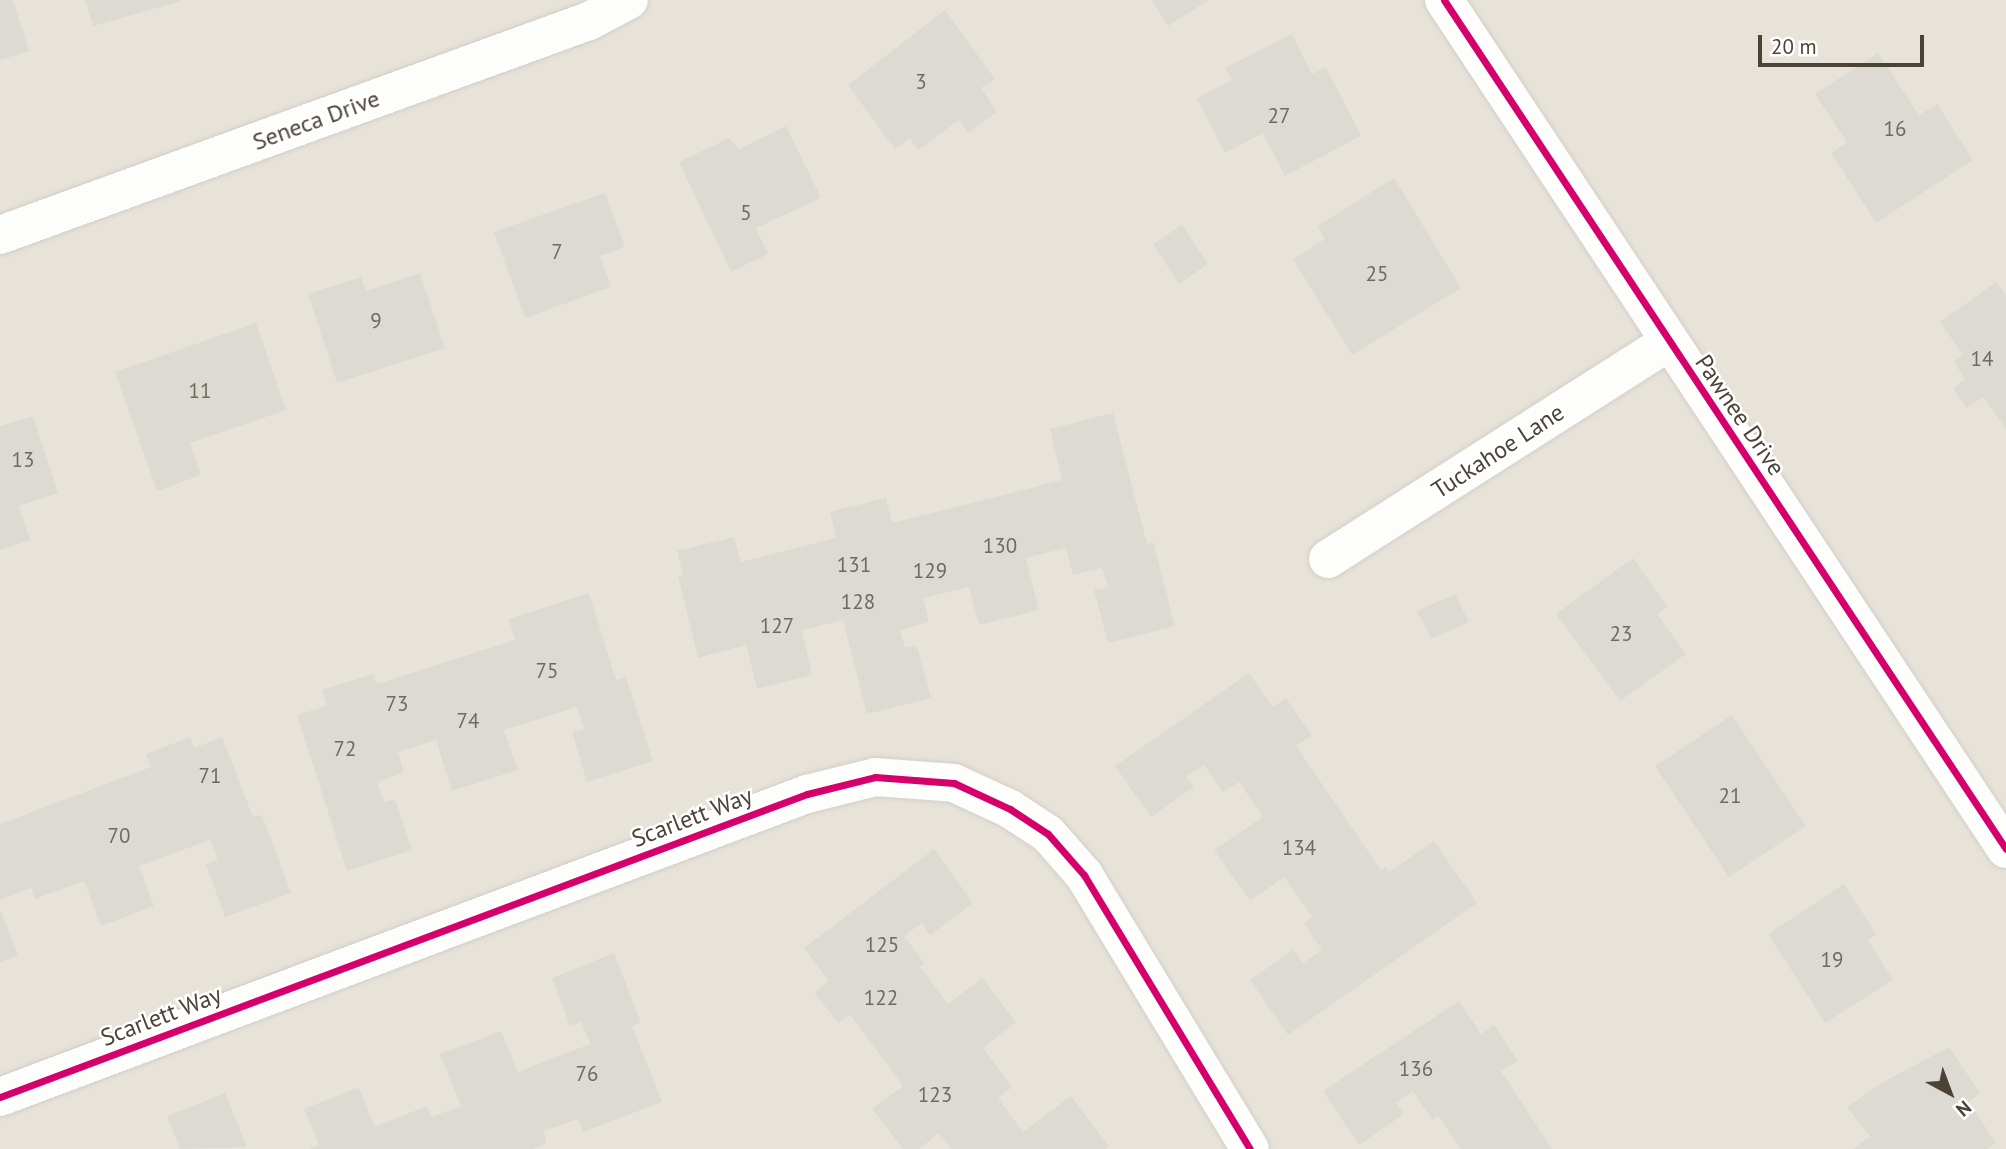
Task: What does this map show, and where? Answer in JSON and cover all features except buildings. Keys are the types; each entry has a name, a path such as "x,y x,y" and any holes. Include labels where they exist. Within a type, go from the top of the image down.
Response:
{"street":[{"name":"Seneca Drive","path":"0,235 589,21 629,0"},
{"name":"Pawnee Drive","path":"1444,0 2006,849"},
{"name":"Tuckahoe Lane","path":"1328,559 1669,342"},
{"name":"Scarlett Way","path":"0,1097 807,794 874,777 954,783 1010,809 1048,834 1084,875 1250,1149"}],"shaded area":[{"path":"0,0 2006,0 2006,1149 0,1149"}],"cycle path":[{"path":"1444,0 2006,849"},
{"path":"0,1097 807,794 875,777 954,783 1010,809 1048,834 1084,875 1250,1149"}]}
